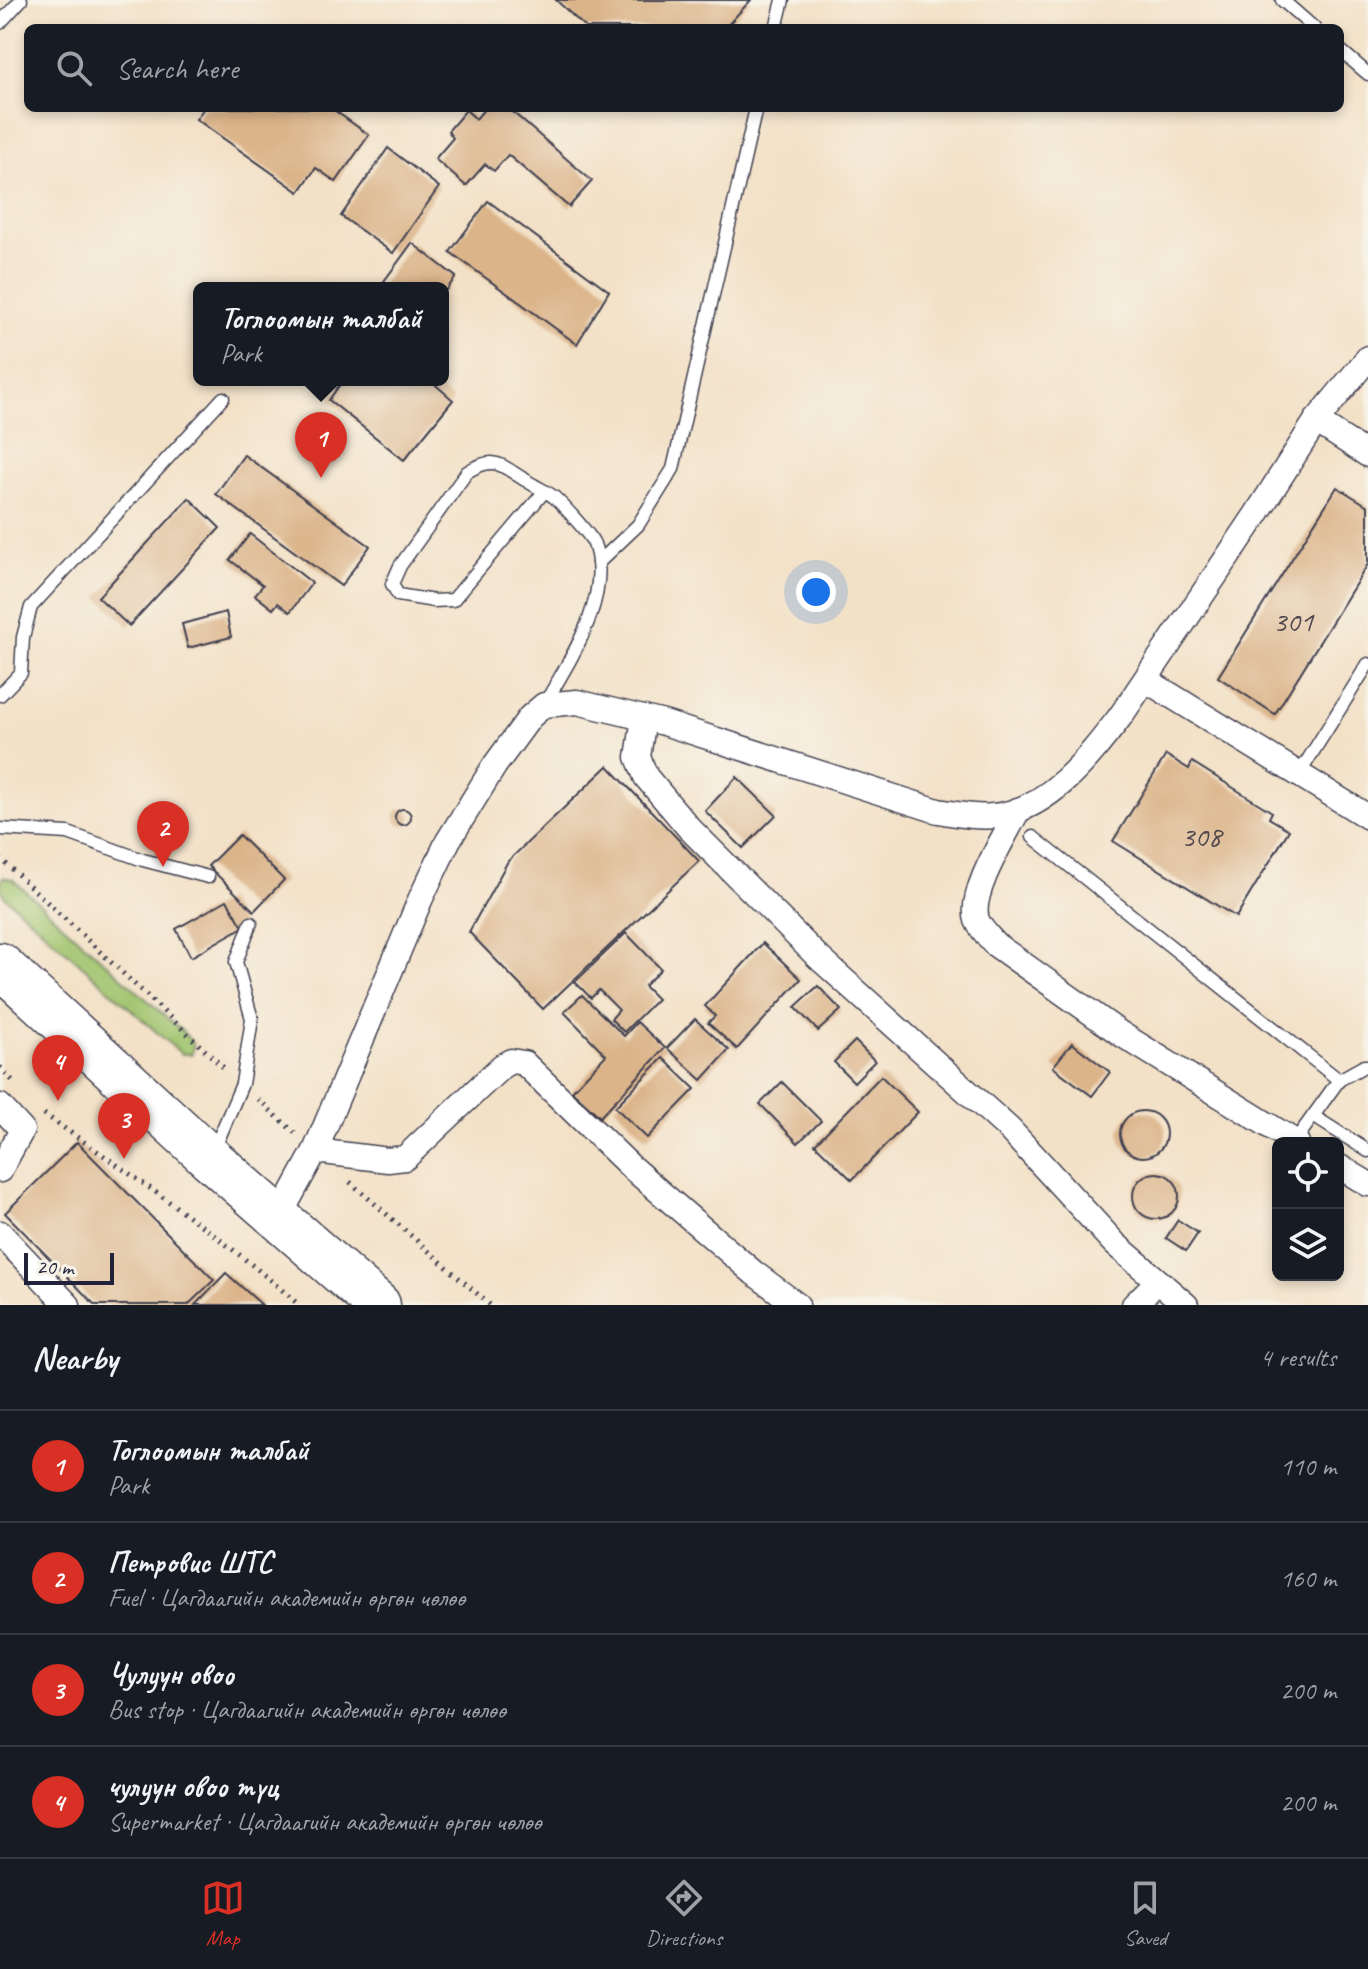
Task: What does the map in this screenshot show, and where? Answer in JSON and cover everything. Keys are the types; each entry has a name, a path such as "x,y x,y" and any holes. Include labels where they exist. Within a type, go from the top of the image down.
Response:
{"highway":[{"path":"0,965 210,1158 378,1305"}],"street":[{"path":"279,1217 315,1151 420,900 448,841 495,765 530,717 544,705 577,702 644,718 938,811 983,816 1018,810 1057,787 1112,728 1316,421 1368,358"},
{"path":"1316,421 1368,455"},
{"path":"1146,680 1368,817"},
{"path":"644,718 638,757 646,777 689,828 818,957 1009,1129 1115,1244 1186,1305"},
{"path":"1018,810 979,890 976,912 984,932 996,945 1121,1034 1288,1137"},
{"path":"315,1151 394,1161 405,1158 502,1066 511,1061 524,1063 631,1167 754,1273 797,1305"},
{"path":"0,1106 22,1130 0,1170"},
{"path":"1344,1170 1368,1184"},
{"path":"0,1233 68,1305"},
{"path":"1134,1305 1157,1282"}],"lane":[{"path":"0,23 21,0"},
{"path":"777,24 783,0"},
{"path":"1282,0 1309,24"},
{"path":"1344,53 1368,74"},
{"path":"598,563 638,525 673,469 755,112"},
{"path":"0,695 21,673 23,637 31,607 223,398"},
{"path":"544,492 453,600 434,601 398,595 392,584 400,566 467,472 483,462 497,463 555,498 593,542 598,563 595,596 588,623 544,705"},
{"path":"1299,774 1368,664"},
{"path":"0,829 68,833 143,860 208,877"},
{"path":"1033,837 1339,1080"},
{"path":"210,1158 242,1084 252,1019 236,962 251,923"},
{"path":"1299,1137 1339,1080 1368,1066"},
{"path":"1313,1116 1368,1151"}],"path":[{"path":"0,1067 18,1087"},
{"path":"36,1108 179,1209 299,1305"}],"green space":[{"path":"3,877 12,879 184,1033 193,1044 192,1054 182,1054 171,1045 4,896 0,887"}],"building":[{"path":"556,0 751,0 729,24 582,24"},
{"path":"201,112 337,112 369,135 336,182 316,168 299,192 196,119"},
{"path":"464,112 476,119 482,112 513,112 592,181 569,207 508,155 494,171 485,164 466,186 435,159 453,138 448,131"},
{"path":"388,148 439,187 393,253 341,216"},
{"path":"488,201 609,291 577,344 450,252"},
{"path":"412,243 456,277 449,286 449,282 383,282"},
{"path":"339,386 437,386 453,400 404,460 329,400"},
{"path":"244,455 370,546 341,586 216,494"},
{"path":"1337,487 1368,506 1368,564 1275,714 1218,677"},
{"path":"189,498 220,528 129,626 98,597"},
{"path":"250,534 312,583 290,612 278,603 273,609 255,595 263,585 230,560"},
{"path":"226,612 231,637 188,648 182,624"},
{"path":"1166,755 1189,769 1192,762 1272,812 1269,818 1289,830 1236,917 1113,841"},
{"path":"608,766 699,861 543,1009 469,932 508,861"},
{"path":"737,777 776,815 743,848 705,811"},
{"path":"400,809 406,809 411,817 409,823 400,825 395,820 395,814"},
{"path":"239,835 284,880 254,911 208,866"},
{"path":"227,900 243,927 191,957 176,929"},
{"path":"626,933 661,969 644,986 657,999 624,1032 611,1019 619,1010 599,990 591,998 575,982"},
{"path":"763,943 801,979 737,1049 708,1023 715,1016 705,1006"},
{"path":"818,986 841,1010 818,1031 795,1007"},
{"path":"582,995 624,1036 637,1022 665,1048 600,1117 572,1091 606,1055 564,1012"},
{"path":"695,1019 729,1050 702,1080 667,1048"},
{"path":"855,1041 875,1061 854,1082 834,1062"},
{"path":"1072,1043 1110,1072 1092,1096 1053,1067"},
{"path":"663,1058 695,1089 647,1138 615,1107"},
{"path":"881,1076 918,1112 852,1180 815,1144"},
{"path":"782,1082 821,1121 798,1143 760,1104"},
{"path":"1143,1111 1160,1117 1166,1134 1160,1151 1143,1157 1126,1151 1120,1134 1126,1117"},
{"path":"77,1142 214,1280 188,1305 95,1305 5,1213"},
{"path":"1156,1173 1172,1180 1179,1196 1172,1212 1156,1219 1140,1212 1133,1196 1140,1180"},
{"path":"1178,1220 1198,1233 1186,1251 1166,1238"},
{"path":"226,1273 262,1305 195,1305"}],"place":[{"name":"Тоглоомын талбай","path":"321,478"},
{"name":"Петровис ШТС","path":"163,867"},
{"name":"чулуун овоо түц","path":"58,1101"},
{"name":"Чулуун овоо","path":"124,1159"}]}
